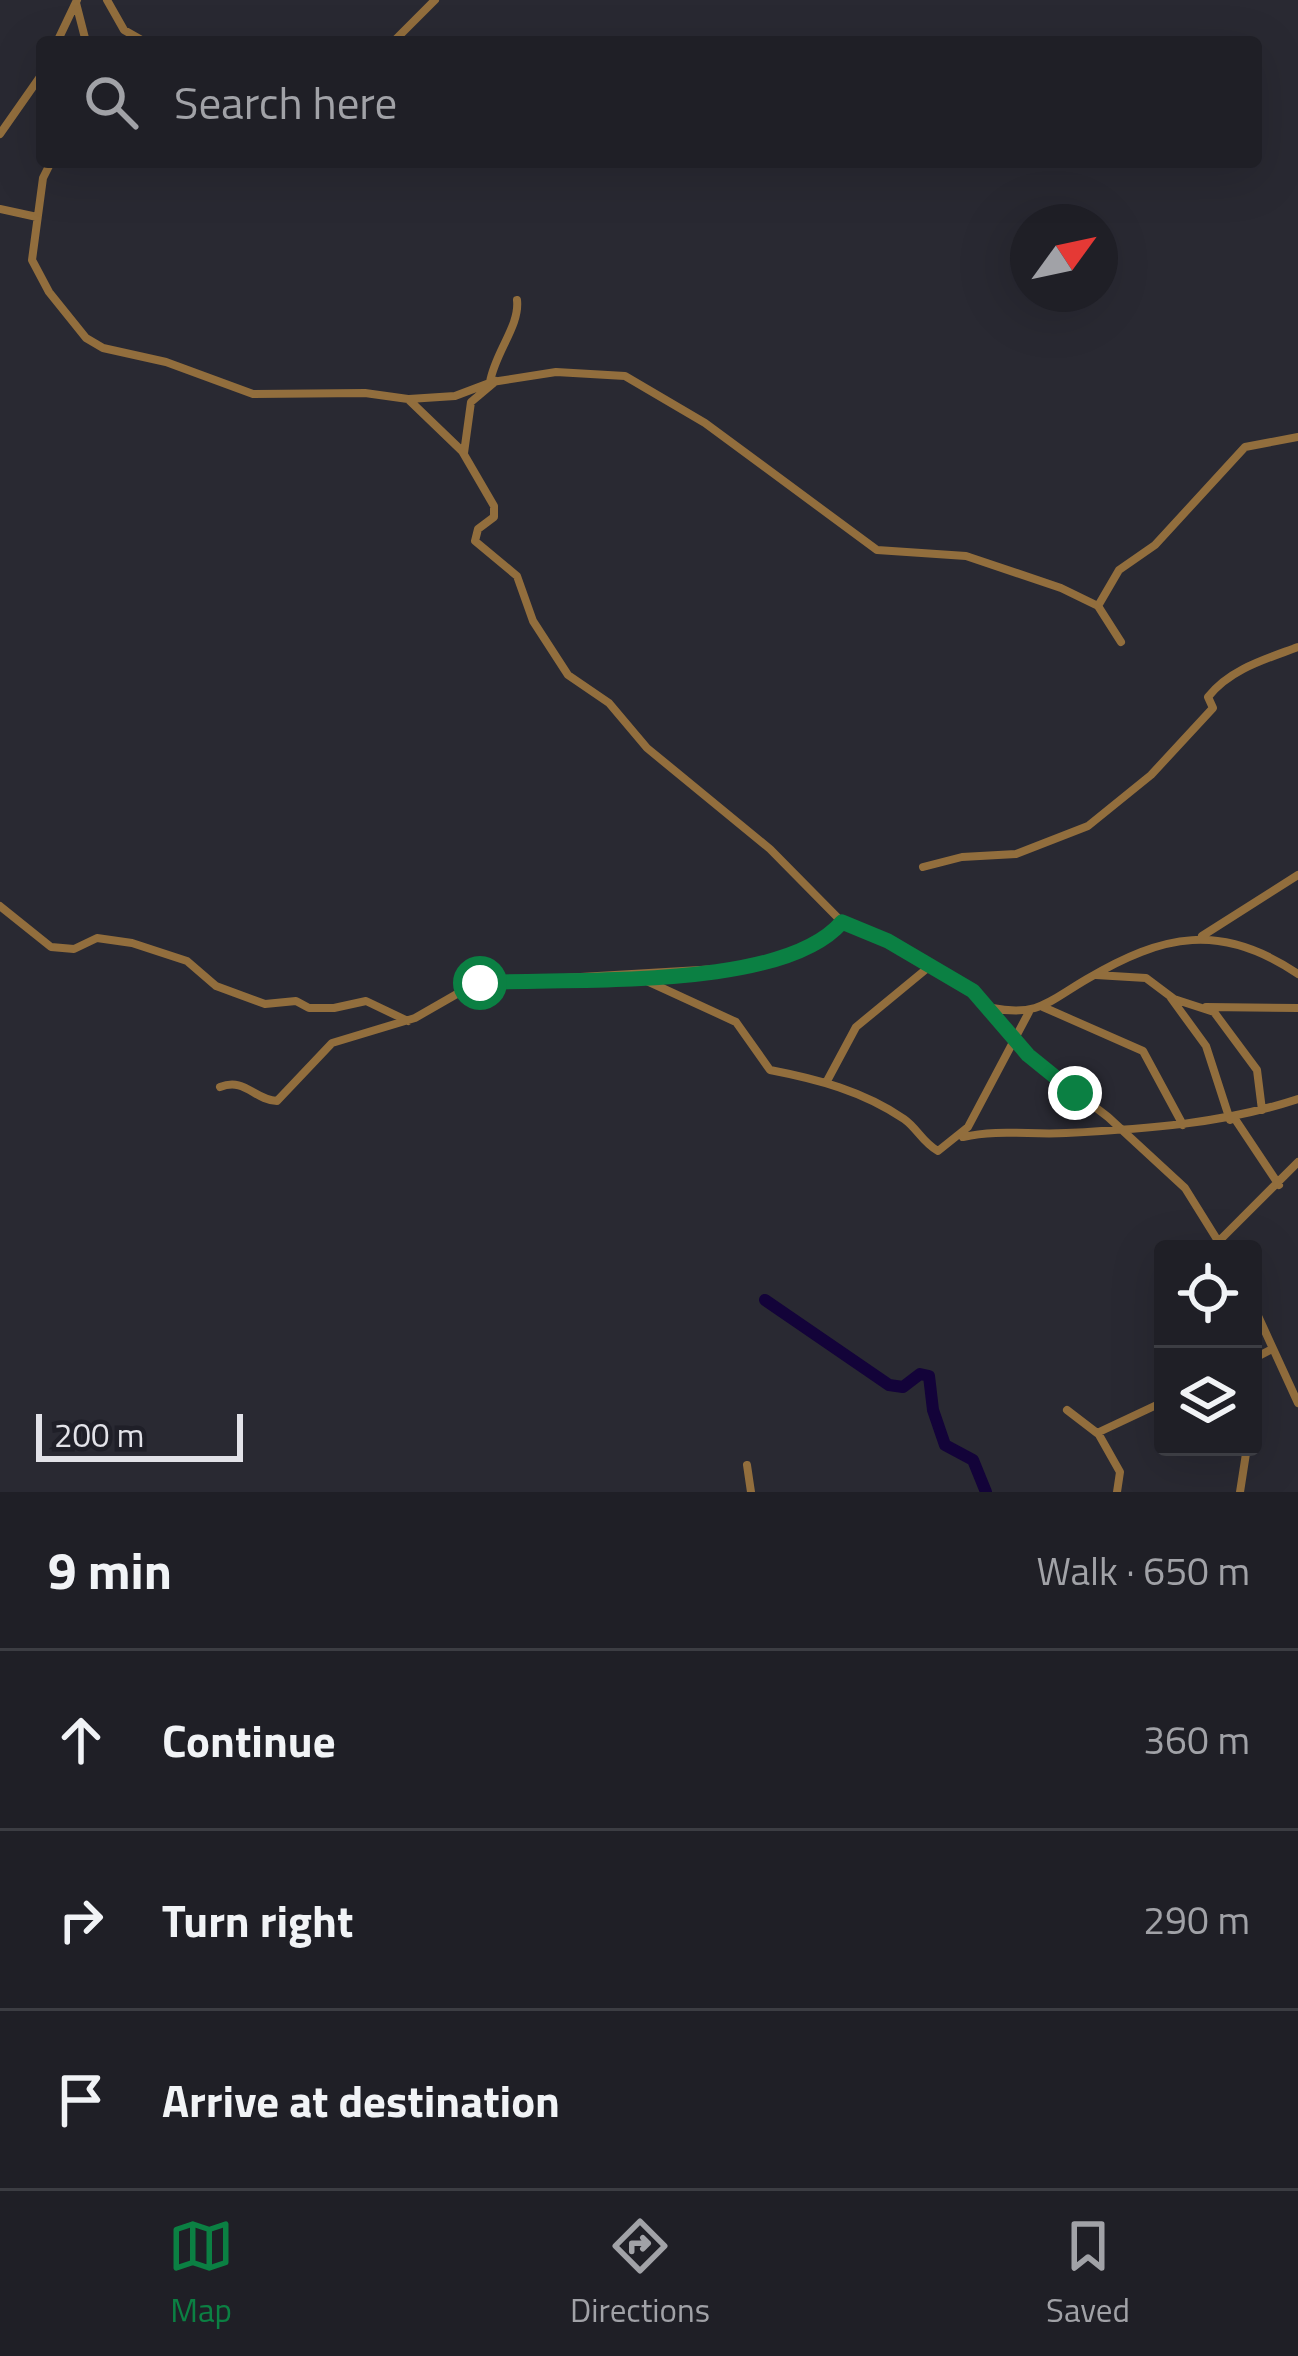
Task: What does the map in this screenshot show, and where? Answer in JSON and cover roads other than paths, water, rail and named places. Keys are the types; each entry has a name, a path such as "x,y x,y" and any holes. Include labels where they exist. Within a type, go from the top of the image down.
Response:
{"street":[{"path":"107,0 124,30 134,36"},
{"path":"399,36 435,0"},
{"path":"60,36 76,1"},
{"path":"76,1 85,36"},
{"path":"0,134 36,83"},
{"path":"32,246 49,168"},
{"path":"0,209 37,217"},
{"path":"22,215 35,271 86,338 103,348 166,362 254,394 455,396 493,382 576,370 626,376 705,423 877,550 972,557 1098,606 1121,642"},
{"path":"464,454 470,406 493,382 500,344 517,321 517,300"},
{"path":"408,398 464,454 495,510 478,529 475,541 518,576 533,621 562,669 609,703 647,748 770,849 842,922 930,966 991,1007 1015,1041 1185,1188 1218,1240"},
{"path":"1098,606 1119,570 1155,545 1245,447 1298,437"},
{"path":"923,867 962,856 1016,854 1088,826 1162,764 1213,708 1208,697 1217,685 1259,659 1298,647"},
{"path":"991,1007 1029,1012 1043,1007 1094,975 1160,945 1201,937 1298,875"},
{"path":"0,906 51,947 74,949 98,938 132,943 182,959 215,986 265,1004 296,1000 309,1008 366,1001 408,1021"},
{"path":"220,1087 234,1083 277,1101 332,1043 408,1021 476,983 751,968 816,946 842,922"},
{"path":"1201,937 1253,949 1296,971"},
{"path":"827,1081 856,1027 930,966"},
{"path":"635,975 649,986 696,999 736,1022 770,1070 827,1081 904,1119 935,1150 961,1138 1005,1130 1060,1133 1233,1119 1298,1099"},
{"path":"1094,975 1146,978 1170,997 1206,1046 1233,1119 1279,1185"},
{"path":"1170,997 1224,1020 1252,1061 1262,1110"},
{"path":"1204,1008 1245,1004 1298,1008"},
{"path":"1043,1007 1143,1051 1183,1126"},
{"path":"961,1138 1029,1012"},
{"path":"1226,1240 1298,1162"},
{"path":"1262,1324 1297,1396"},
{"path":"1262,1352 1272,1348"},
{"path":"1098,1433 1154,1406"},
{"path":"1067,1410 1098,1433 1120,1472 1117,1492"},
{"path":"1240,1492 1245,1456"},
{"path":"747,1465 751,1492"}],"waterway":[{"path":"765,1300 889,1385 903,1387 920,1374 929,1376 933,1410 945,1445 973,1460 986,1492"}]}
